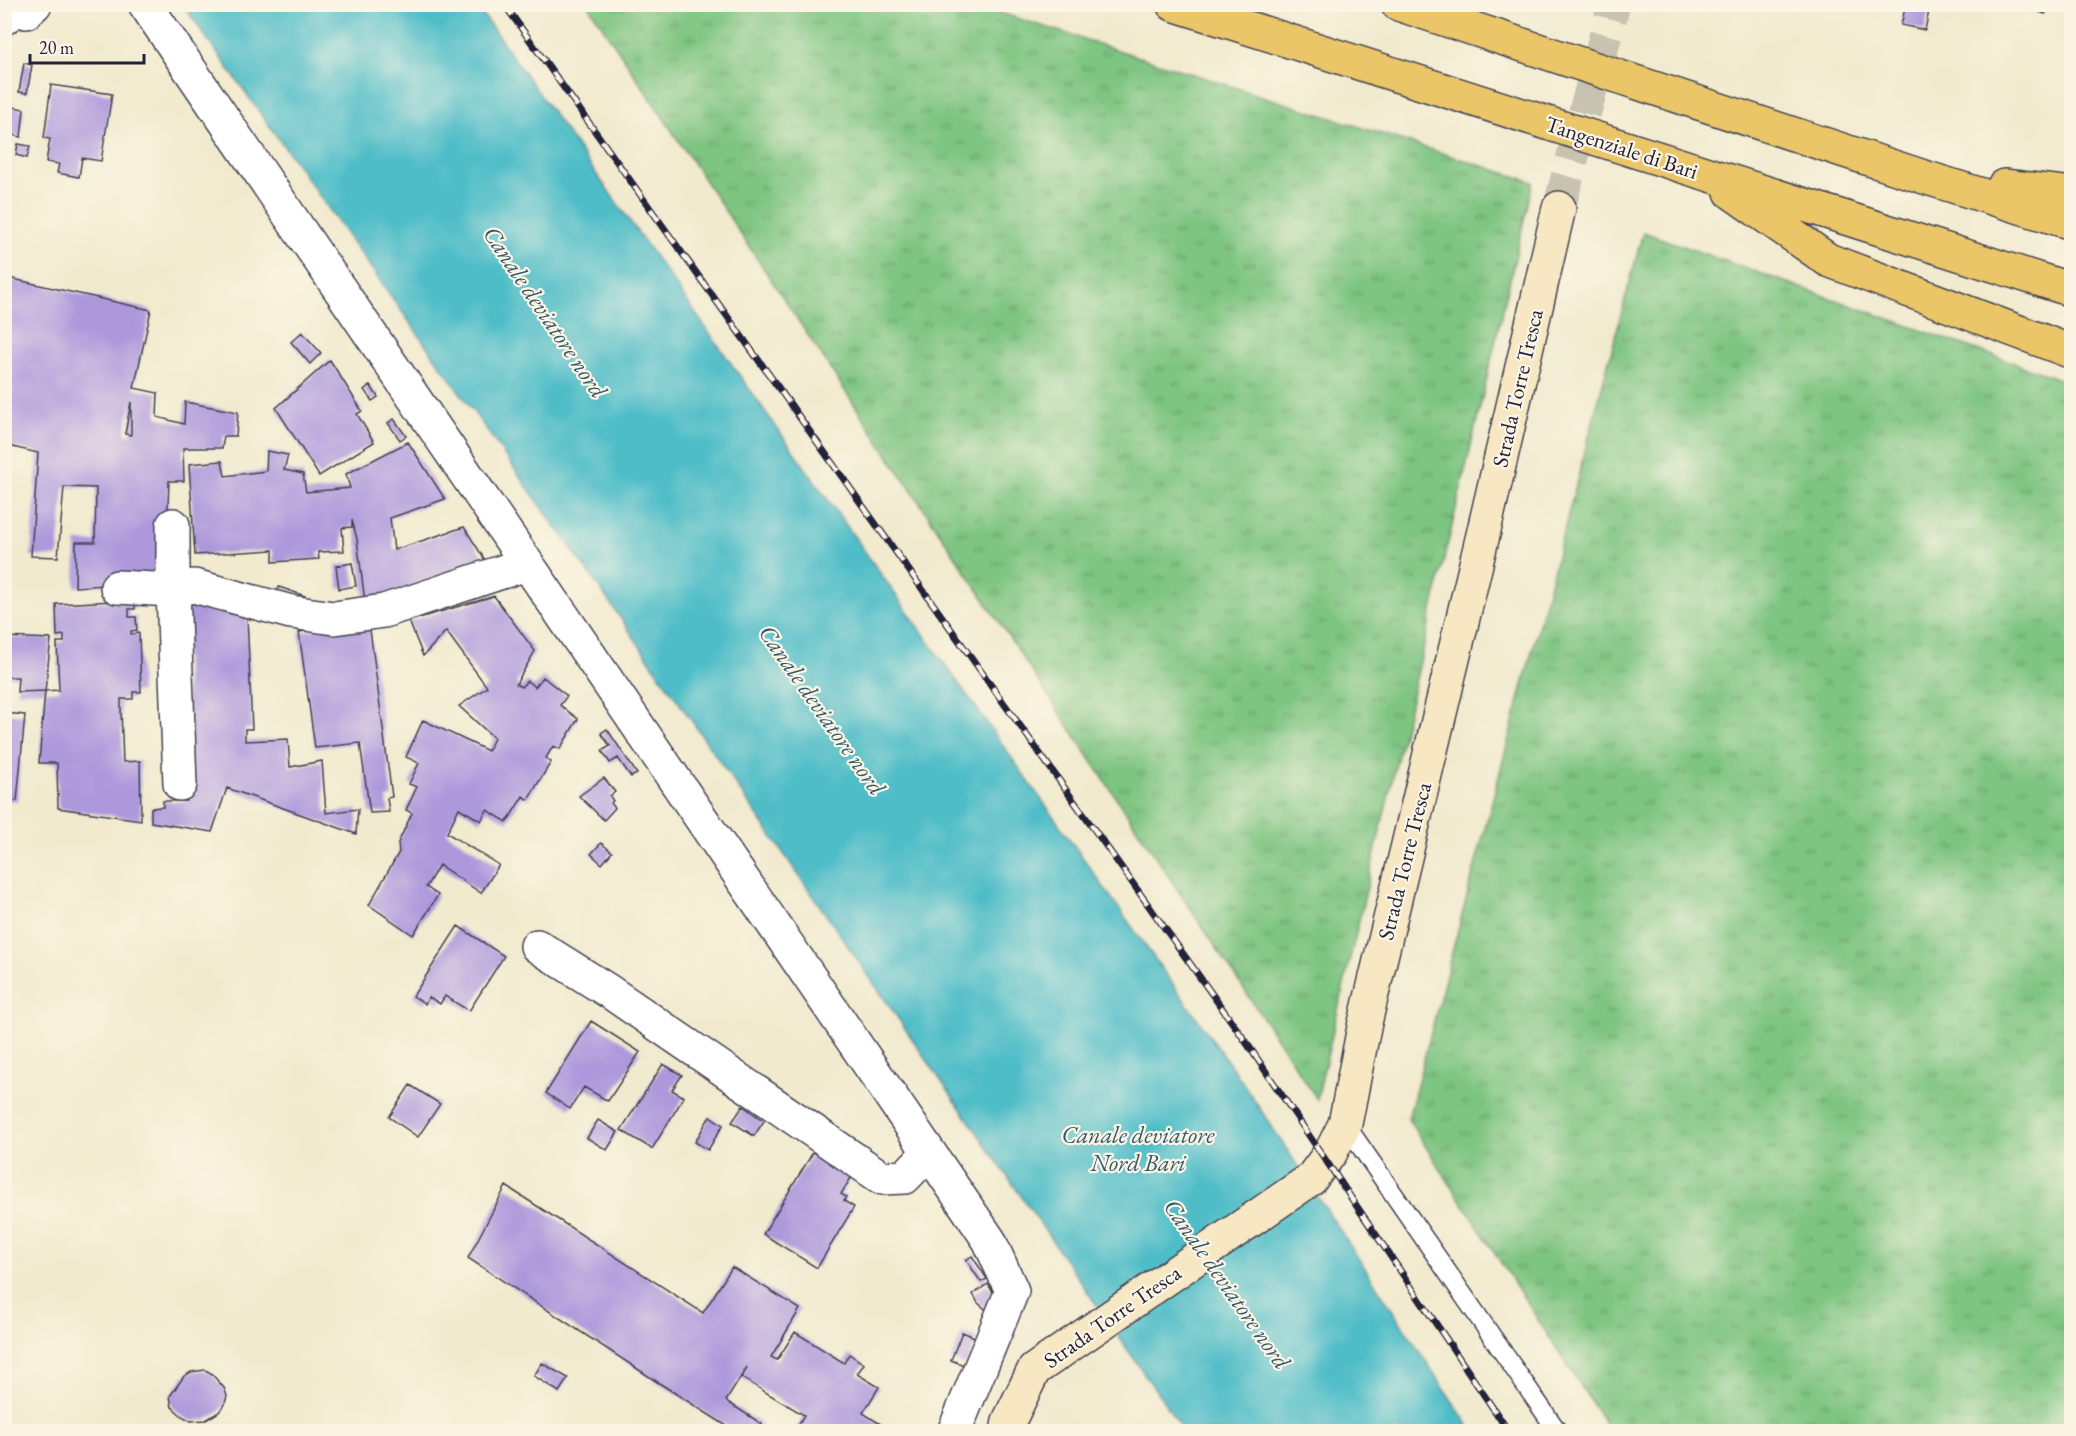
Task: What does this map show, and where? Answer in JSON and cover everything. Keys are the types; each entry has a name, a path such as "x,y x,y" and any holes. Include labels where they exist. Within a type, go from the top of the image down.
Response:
{"highway":[{"name":"Tangenziale di Bari","path":"1173,4 2072,290"},
{"path":"1398,4 1924,177 2072,223"},
{"path":"1705,174 1828,260 2072,352"},
{"path":"1924,177 2072,194"}],"street":[{"path":"145,4 988,1240 1012,1291 954,1431"},
{"name":"Strada Torre Tresca","path":"1006,1431 1034,1370 1311,1179 1331,1152 1345,1124 1367,1015 1482,539 1558,208"},
{"path":"173,525 180,784"},
{"path":"117,587 173,590 194,586 291,612 334,618 384,611 526,564"},
{"path":"537,946 610,992 882,1178 905,1177 929,1152"}],"lane":[{"path":"1345,1124 1558,1431"}],"green space":[{"path":"588,5 976,5 1533,182 1317,1099"},
{"path":"1643,232 2071,383 2071,1431 1610,1431 1408,1119"}],"water":[{"name":"Canale deviatore Nord Bari","path":"183,5 476,5 1241,1080 1472,1431 1184,1431 601,590"}],"building":[{"path":"1906,4 1930,6 1925,30 1901,25"},
{"path":"2027,4 2057,4 2055,11 2048,8 2045,14 2026,7"},
{"path":"24,63 32,65 27,93 19,92"},
{"path":"51,85 112,94 101,161 82,158 79,177 57,173 59,164 46,162 50,139 44,138"},
{"path":"8,106 24,109 21,137 4,133 4,120"},
{"path":"18,144 30,146 27,158 16,155"},
{"path":"4,277 151,310 134,388 158,393 157,417 184,424 185,402 238,412 236,436 224,436 222,448 183,448 184,481 169,481 165,581 75,587 76,542 95,542 96,488 64,487 58,557 31,556 38,453 4,445","holes":["131,402 131,435 125,434"]},
{"path":"302,332 321,353 310,364 291,342"},
{"path":"330,360 362,411 357,414 374,442 319,476 276,408"},
{"path":"370,385 378,397 372,401 364,390"},
{"path":"394,419 406,436 400,440 388,423"},
{"path":"408,442 445,499 390,518 394,550 464,527 485,560 365,602 357,539 352,520 352,527 342,528 344,551 318,552 319,559 273,562 273,550 195,555 189,464 222,461 225,476 266,471 267,451 288,455 284,470 303,474 306,492 350,488 346,474"},
{"path":"352,563 356,586 339,589 336,566"},
{"path":"279,587 305,596 302,602 277,593"},
{"path":"494,596 535,651 516,684 521,687 527,681 535,687 543,677 567,696 560,705 578,719 560,749 553,746 546,758 551,762 528,800 523,796 507,822 487,810 481,821 459,808 447,833 499,865 481,893 439,865 426,887 438,895 413,935 369,905 399,852 398,843 412,813 406,810 417,787 409,784 419,763 406,757 423,720 488,751 494,738 459,706 487,687 446,631 423,656 409,621"},
{"path":"135,600 135,609 129,609 129,617 136,617 137,630 131,631 131,634 139,633 141,692 133,692 133,699 121,699 121,710 123,762 140,761 141,820 58,808 57,763 39,763 45,691 59,690 57,642 64,642 64,635 57,636 56,604"},
{"path":"185,601 199,601 247,616 252,729 245,729 245,741 288,739 290,767 322,761 326,813 358,809 356,834 227,788 212,832 151,822 151,808 163,807 163,801 187,801"},
{"path":"369,622 392,797 387,798 389,812 370,813 360,743 315,748 299,632"},
{"path":"6,637 51,639 45,691 17,692 18,677 4,677"},
{"path":"4,713 25,715 17,801 4,800"},
{"path":"607,729 637,774 631,777 618,758 610,763 602,751 610,746 601,733"},
{"path":"604,778 615,792 610,796 615,808 604,820 579,796"},
{"path":"601,843 612,852 602,864 591,854"},
{"path":"458,926 504,956 469,1011 445,996 440,1004 429,997 425,1004 413,996"},
{"path":"591,1021 640,1052 608,1101 584,1087 570,1109 546,1093"},
{"path":"663,1064 682,1075 672,1090 684,1097 652,1149 621,1130"},
{"path":"410,1085 440,1104 418,1137 389,1117"},
{"path":"743,1106 764,1121 754,1136 732,1122"},
{"path":"710,1116 723,1125 708,1150 695,1142"},
{"path":"598,1120 618,1132 607,1150 587,1138"},
{"path":"815,1149 854,1173 841,1194 846,1197 844,1201 854,1207 817,1268 763,1234"},
{"path":"506,1186 703,1313 732,1267 800,1309 771,1357 777,1360 795,1332 844,1363 849,1354 864,1364 857,1374 879,1387 863,1413 893,1432 794,1432 804,1415 742,1378 747,1367 726,1401 762,1424 757,1432 736,1432 468,1258"},
{"path":"972,1256 987,1279 981,1282 966,1260"},
{"path":"988,1284 996,1297 989,1312 978,1303 973,1294"},
{"path":"962,1332 977,1338 966,1366 951,1360"},
{"path":"542,1363 568,1378 559,1392 534,1376"},
{"path":"205,1370 211,1373 224,1388 227,1396 219,1412 206,1420 191,1421 172,1407 170,1396 184,1376 191,1372"}],"tunnel":[{"path":"1559,208 1614,4"}],"railway":[{"path":"504,4 1244,1039 1509,1432"}],"water label":[{"name":"Canale deviatore nord","path":"545,312"},
{"name":"Canale deviatore nord","path":"822,710"},
{"name":"Canale deviatore nord","path":"1227,1284"}]}
